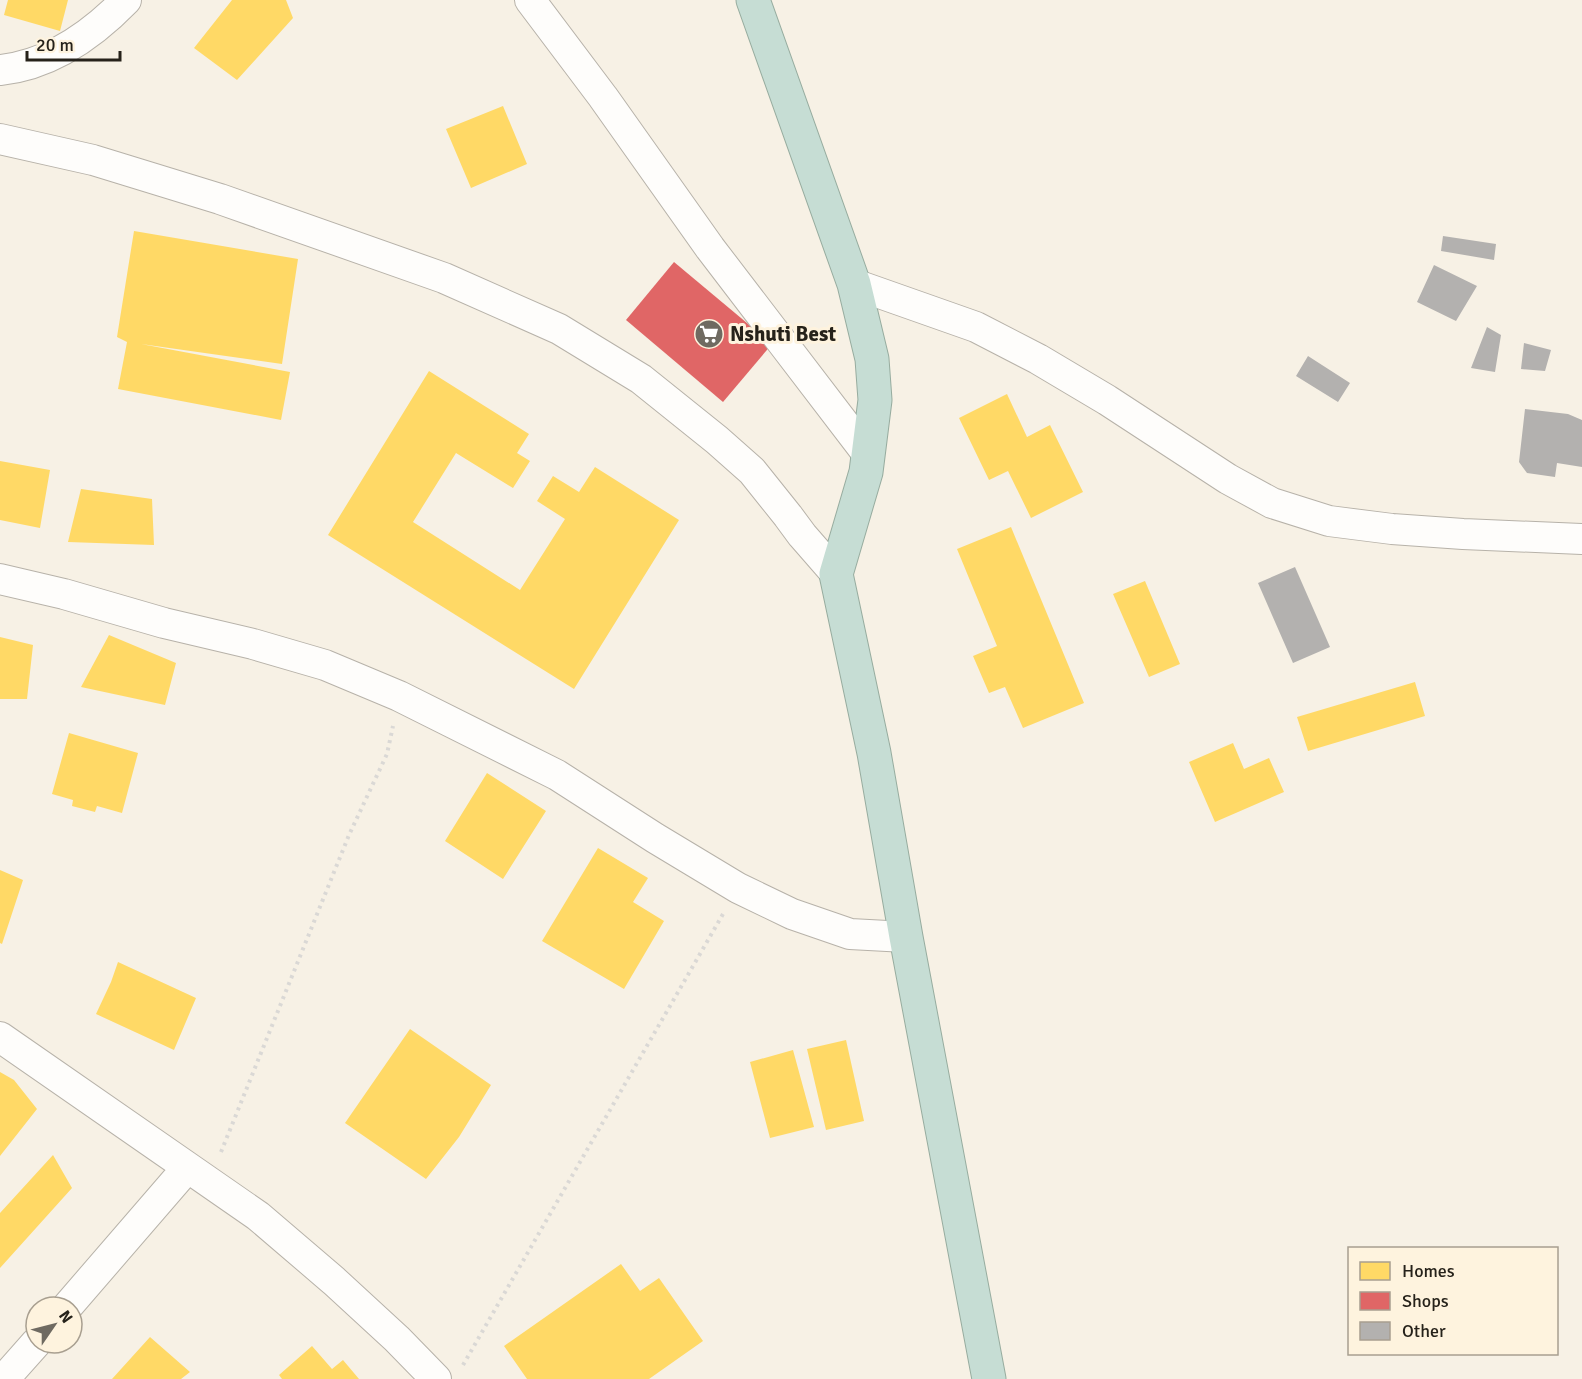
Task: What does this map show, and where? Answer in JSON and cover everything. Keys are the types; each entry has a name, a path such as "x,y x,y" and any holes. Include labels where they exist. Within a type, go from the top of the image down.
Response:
{"highway":[{"path":"753,0 854,284 873,369 875,400 869,456 836,574 874,753 989,1379"}],"street":[{"path":"0,70 35,63 75,43 126,0"},
{"path":"530,0 603,97 710,248 869,456"},
{"path":"0,139 93,160 220,199 444,278 559,329 641,379 717,440 752,471 836,574"},
{"path":"854,284 976,327 1028,354 1107,400 1228,480 1272,502 1329,521 1392,529 1582,539"},
{"path":"0,579 64,594 164,623 253,644 325,665 399,696 557,775 738,888 792,914 850,934 906,937"},
{"path":"0,1037 258,1216 397,1339 449,1374"},
{"path":"79,1295 198,1176"},
{"path":"4,1379 25,1355"}],"path":[{"path":"198,1176 387,754"},
{"path":"449,1374 738,888"}],"building: Homes":[{"path":"8,0 68,0 60,31 4,15"},
{"path":"232,0 286,0 293,18 237,80 194,48"},
{"path":"503,106 527,164 471,188 446,129"},
{"path":"134,231 298,259 282,364 141,344 290,372 281,420 118,389 127,342 117,337"},
{"path":"429,371 529,434 517,453 530,461 513,488 456,453 413,522 520,590 565,519 537,501 553,476 579,492 595,467 679,520 574,689 328,535"},
{"path":"1007,394 1027,437 1050,425 1083,492 1031,518 1008,471 989,480 959,418"},
{"path":"0,461 50,470 40,528 0,520"},
{"path":"81,489 152,499 154,545 68,542"},
{"path":"1011,527 1084,703 1023,728 1005,687 989,693 973,656 997,646 957,549"},
{"path":"1145,581 1180,664 1149,677 1113,594"},
{"path":"109,635 176,663 165,705 81,687"},
{"path":"0,637 33,645 27,699 0,699"},
{"path":"1415,682 1425,716 1308,751 1297,717"},
{"path":"69,733 138,753 122,813 97,806 95,812 72,806 73,800 52,794"},
{"path":"1233,743 1244,769 1269,758 1284,792 1215,822 1189,762"},
{"path":"487,773 546,811 503,879 445,841"},
{"path":"598,848 648,878 633,902 664,921 624,989 542,941"},
{"path":"0,870 23,880 2,944 0,943"},
{"path":"118,962 196,998 174,1050 96,1014"},
{"path":"410,1029 491,1085 459,1137 426,1179 345,1123"},
{"path":"846,1040 864,1121 826,1130 807,1049"},
{"path":"793,1050 814,1127 770,1138 750,1062"},
{"path":"0,1072 14,1080 37,1109 0,1156"},
{"path":"53,1155 72,1188 0,1268 0,1213"},
{"path":"621,1264 640,1291 659,1278 703,1341 649,1379 527,1379 504,1346"},
{"path":"150,1337 190,1372 181,1379 112,1379"},
{"path":"312,1346 332,1369 343,1360 359,1379 282,1379 279,1375"}],"building: Shops":[{"path":"674,262 772,344 723,402 626,320"}],"building: Other":[{"path":"1443,236 1496,244 1494,260 1441,251"},
{"path":"1434,265 1477,286 1456,321 1417,302"},
{"path":"1487,327 1501,335 1495,372 1471,368"},
{"path":"1524,343 1551,350 1545,371 1521,369"},
{"path":"1308,356 1350,383 1338,402 1296,376"},
{"path":"1525,409 1568,414 1582,420 1582,467 1557,463 1555,477 1527,473 1519,462"},
{"path":"1295,567 1330,647 1293,663 1258,583"}],"place":[{"name":"Nshuti Best","path":"709,334"}]}
